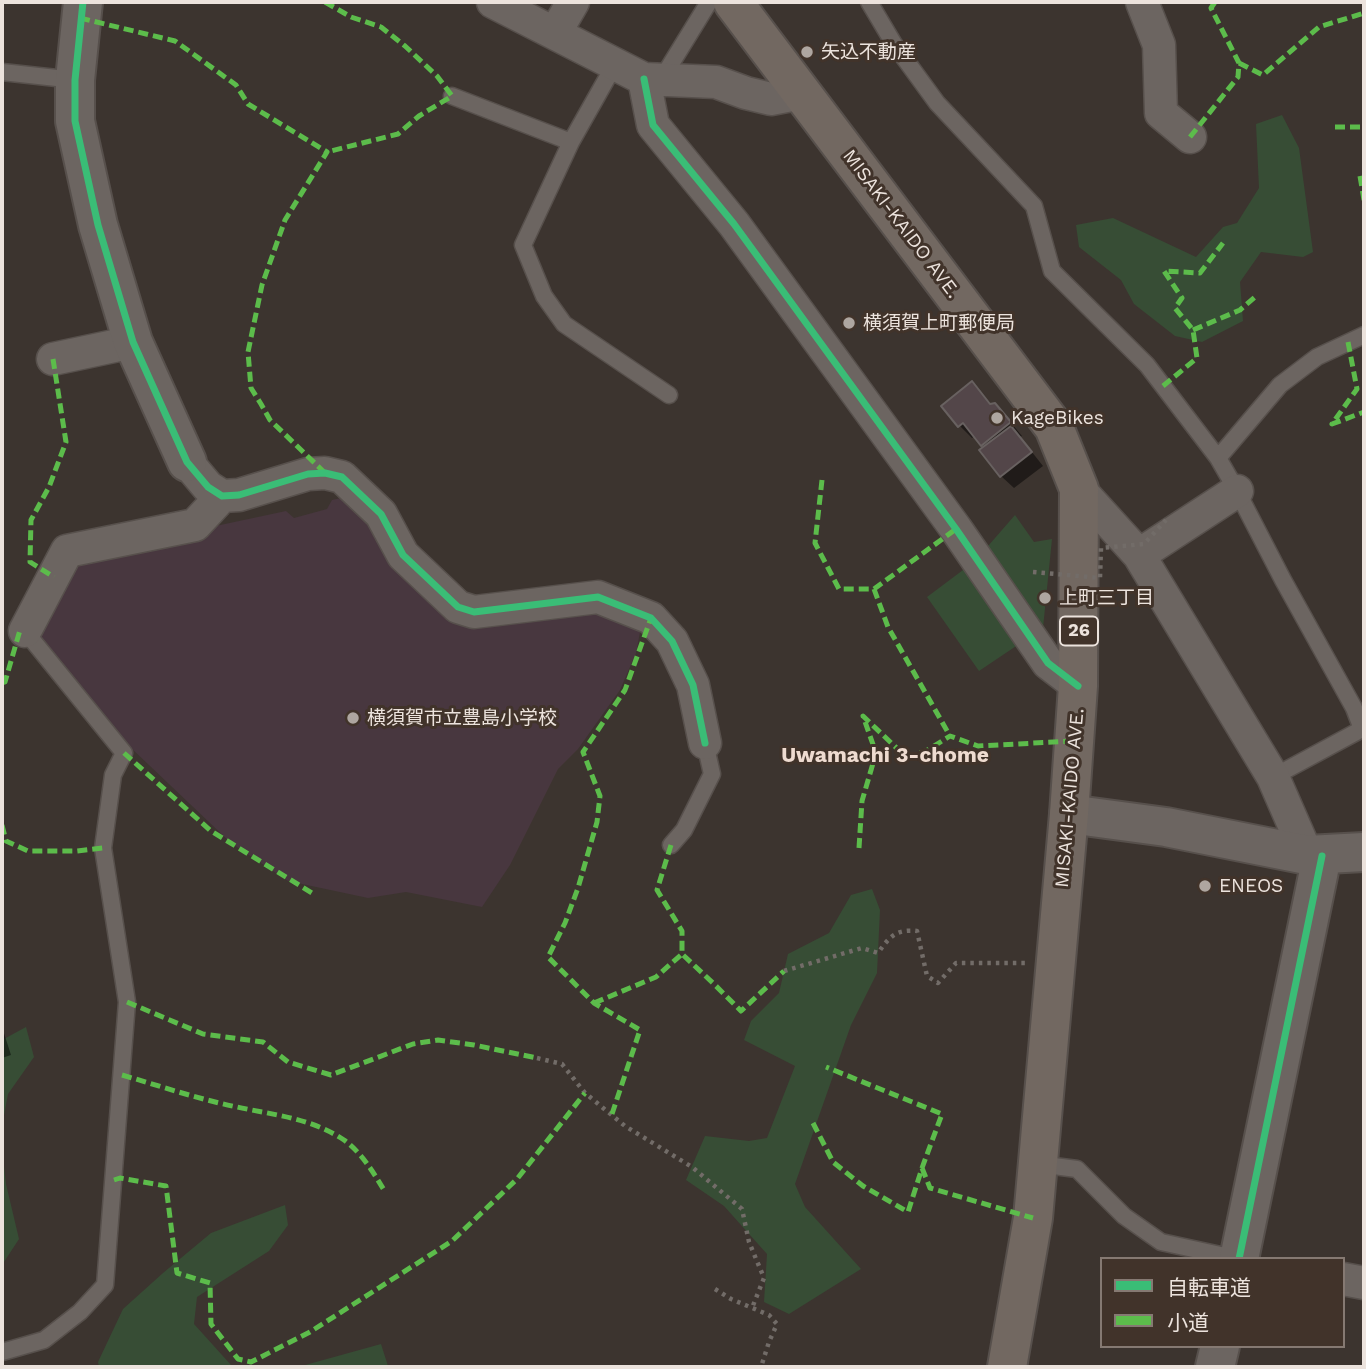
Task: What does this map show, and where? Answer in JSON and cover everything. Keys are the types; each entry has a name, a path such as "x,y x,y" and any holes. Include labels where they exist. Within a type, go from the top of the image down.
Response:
{"main road":[{"name":"MISAKI-KAIDO AVE.","path":"733,2 1054,427 1079,489 1079,686 1069,814 1033,1218 1007,1367"}],"street":[{"path":"83,2 75,80 75,121 98,225 133,342 187,462 208,487 222,496 239,495 308,474 325,473 342,477 381,514 403,555 458,607 474,612 598,597 651,618 672,641 693,685 705,743"},
{"path":"493,2 652,80 716,82 771,99 802,93"},
{"path":"555,33 572,2"},
{"path":"1142,2 1159,45 1161,113 1190,137"},
{"path":"652,80 653,125 750,247 956,529 1048,663 1079,686"},
{"path":"53,359 133,342"},
{"path":"1079,489 1139,555 1273,778 1314,856 1239,1257"},
{"path":"1139,555 1237,491"},
{"path":"22,631 67,551 195,525 222,496"},
{"path":"1069,814 1166,827 1314,856 1364,852"},
{"path":"1345,1279 1364,1283"},
{"path":"1215,1367 1220,1348"}],"lane":[{"path":"652,80 709,2"},
{"path":"869,2 894,44 937,103 1034,206 1052,271 1147,365 1218,458 1354,708 1363,730 1273,778"},
{"path":"615,64 571,142 523,245 544,296 564,324 669,395"},
{"path":"2,72 75,80"},
{"path":"452,96 571,142"},
{"path":"1218,458 1280,385 1317,357 1364,335"},
{"path":"2,1352 44,1340 80,1312 105,1285 127,1002 103,848 113,775 124,753 22,631"},
{"path":"671,845 684,830 712,774 705,743"},
{"path":"1038,1164 1077,1169 1124,1216 1161,1241 1230,1257"}],"path":[{"path":"1033,572 1100,578 1101,548 1144,544 1166,520"},
{"path":"783,971 862,948 878,953 887,939 902,930 917,931 927,976 938,983 956,963 1055,964"},
{"path":"537,1058 562,1064 585,1093 625,1126 692,1167 742,1209 749,1242 764,1278 752,1308"},
{"path":"715,1289 730,1299 769,1315 777,1324 761,1367"}],"shaded area":[{"name":"横須賀市立豊島小学校","path":"359,494 468,623 573,599 641,627 636,653 620,690 578,749 558,769 510,865 482,907 406,892 368,898 288,881 231,843 130,747 31,633 75,556 286,511 294,518 327,509 332,500"}],"green space":[{"path":"1282,115 1299,148 1313,252 1303,257 1261,252 1240,282 1243,321 1202,342 1175,336 1134,304 1121,280 1079,247 1076,225 1113,218 1196,257 1223,227 1237,223 1259,188 1256,124"},
{"path":"1015,515 1034,542 1052,539 1043,628 979,671 927,597 975,561"},
{"path":"872,889 880,910 877,973 851,1025 795,1184 805,1207 861,1269 789,1314 764,1302 767,1254 724,1206 686,1180 705,1136 749,1141 767,1138 795,1066 744,1040 751,1021 779,993 788,954 829,933 851,895"},
{"path":"26,1027 34,1057 8,1094 2,1126 2,1040"},
{"path":"2,1149 6,1184 19,1239 2,1265"},
{"path":"285,1205 288,1225 269,1251 197,1297 194,1324 231,1365 237,1367 99,1367 98,1362 123,1309 163,1273 211,1233"},
{"path":"381,1344 388,1366 385,1367 298,1367"}],"building":[{"path":"972,381 990,404 995,403 1011,422 981,446 963,423 958,427 941,406"},
{"path":"1011,426 1032,452 1000,477 979,450"}],"marked path":[{"path":"325,2 351,17 381,27 437,76 452,96 419,116 398,134 327,152"},
{"path":"1190,137 1238,77 1239,63 1211,8 1215,2"},
{"path":"1239,63 1263,75 1319,27 1364,13"},
{"path":"80,18 175,41 236,85 248,104 327,152 285,220 262,285 248,352 251,388 270,420 325,473"},
{"path":"1335,127 1364,127"},
{"path":"1360,176 1364,200"},
{"path":"1163,386 1197,358 1193,330 1175,308 1182,298 1164,271 1200,273 1223,243"},
{"path":"1193,330 1240,310 1255,297"},
{"path":"1348,342 1357,389 1332,424 1364,412"},
{"path":"53,359 66,442 49,487 31,520 30,562 54,577"},
{"path":"822,480 815,543 839,589 874,589 956,529"},
{"path":"874,589 888,627 950,736"},
{"path":"612,1114 640,1030 594,1003 548,957 578,888 597,822 600,796 583,752 625,690 651,618"},
{"path":"2,683 5,682 20,630"},
{"path":"859,848 862,801 876,753 863,716 906,757 926,751 950,736 978,746 1074,741"},
{"path":"124,753 211,831 312,893"},
{"path":"2,825 6,841 28,851 103,848"},
{"path":"671,845 657,890 682,931 682,954 741,1011 784,971"},
{"path":"594,1003 656,977 682,954"},
{"path":"127,1002 203,1034 263,1042 288,1062 331,1075 413,1044 438,1040 537,1058"},
{"path":"813,1123 833,1162 863,1186 908,1212 942,1114 826,1067"},
{"path":"122,1075 208,1100 292,1118 319,1127 344,1140 356,1151 384,1190"},
{"path":"114,1180 120,1178 166,1186 177,1273 210,1283 211,1324 238,1359 251,1362 310,1332 452,1241 517,1179 585,1093"},
{"path":"922,1168 930,1188 1033,1218"}],"cycle path":[{"path":"83,2 75,80 75,121 98,225 133,342 187,462 208,487 222,496 239,495 308,474 325,473 342,477 381,514 403,555 458,607 474,612 598,597 651,618 672,641 693,685 705,743"},
{"path":"644,79 653,125 734,224 956,529 1048,663 1078,686"},
{"path":"1239,1257 1322,856"}],"place":[{"name":"矢込不動産","path":"807,52"},
{"name":"横須賀上町郵便局","path":"849,323"},
{"name":"KageBikes","path":"997,418"},
{"name":"上町三丁目","path":"1045,598"},
{"name":"横須賀市立豊島小学校","path":"353,718"},
{"name":"ENEOS","path":"1205,886"}],"district":[{"name":"Uwamachi 3-chome","path":"885,756"}]}
